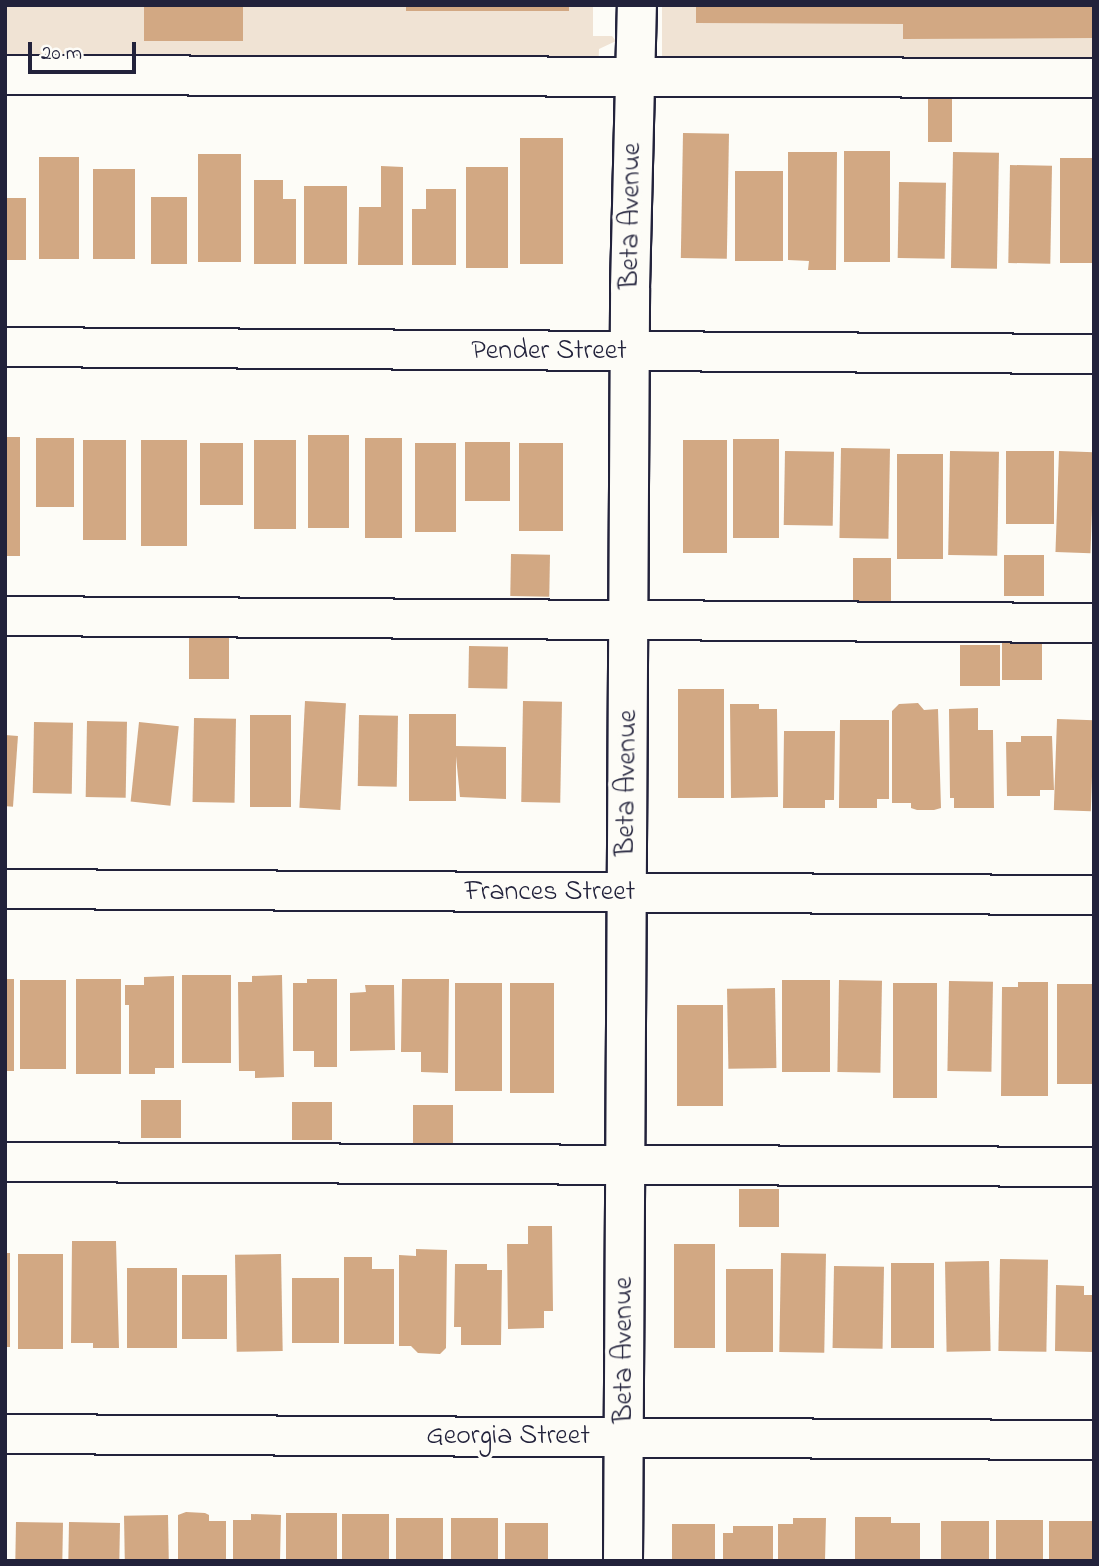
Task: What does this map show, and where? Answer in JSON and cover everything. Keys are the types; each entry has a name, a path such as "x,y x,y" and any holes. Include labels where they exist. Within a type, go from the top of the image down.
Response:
{"street":[{"name":"Beta Avenue","path":"623,1561 630,618 629,352 637,5"},
{"path":"5,75 1094,78"},
{"name":"Pender Street","path":"5,347 1094,354"},
{"path":"5,615 1094,623"},
{"name":"Frances Street","path":"5,890 1094,895"},
{"path":"5,1162 1094,1167"},
{"name":"Georgia Street","path":"5,1434 1094,1440"}],"shaded area":[{"path":"5,5 593,5 593,36 612,36 616,41 599,49 598,75 5,74"},
{"path":"662,5 1094,5 1094,76 662,76"}],"building":[{"path":"144,5 243,5 243,41 144,41"},
{"path":"406,5 569,5 569,11 406,11"},
{"path":"696,5 1094,5 1094,38 903,39 903,24 696,23"},
{"path":"928,97 952,97 952,142 928,142"},
{"path":"683,133 729,134 727,259 681,258"},
{"path":"520,138 563,138 563,264 520,264"},
{"path":"844,151 890,151 890,262 844,262"},
{"path":"788,152 837,152 836,270 808,270 809,261 788,260"},
{"path":"953,152 999,153 997,269 951,268"},
{"path":"198,154 241,154 241,262 198,262"},
{"path":"39,157 79,157 79,259 39,259"},
{"path":"1060,158 1094,158 1094,263 1060,263"},
{"path":"1010,165 1052,166 1050,264 1008,263"},
{"path":"381,166 403,167 403,265 358,265 359,207 381,207"},
{"path":"466,167 508,167 508,268 466,268"},
{"path":"93,169 135,169 135,259 93,259"},
{"path":"735,171 783,171 783,261 735,261"},
{"path":"254,180 283,180 283,199 296,199 296,264 254,264"},
{"path":"899,182 946,183 945,259 898,258"},
{"path":"304,186 347,186 347,264 304,264"},
{"path":"426,189 456,189 456,265 412,265 412,209 426,209"},
{"path":"151,197 187,197 187,264 151,264"},
{"path":"5,198 26,198 26,260 5,260"},
{"path":"308,435 349,435 349,528 308,528"},
{"path":"5,437 20,437 20,556 5,556"},
{"path":"36,438 74,438 74,507 36,507"},
{"path":"365,438 402,438 402,538 365,538"},
{"path":"733,439 779,439 779,538 733,538"},
{"path":"83,440 126,440 126,540 83,540"},
{"path":"141,440 187,440 187,546 141,546"},
{"path":"254,440 296,440 296,529 254,529"},
{"path":"683,440 727,440 727,553 683,553"},
{"path":"465,442 510,442 510,501 465,501"},
{"path":"200,443 243,443 243,505 200,505"},
{"path":"415,443 456,443 456,532 415,532"},
{"path":"519,443 563,443 563,531 519,531"},
{"path":"841,448 890,449 888,539 839,538"},
{"path":"785,451 834,452 833,526 784,525"},
{"path":"950,451 999,452 997,556 948,555"},
{"path":"1006,451 1054,451 1054,524 1006,524"},
{"path":"1059,451 1094,452 1090,553 1055,552"},
{"path":"897,454 943,454 943,559 897,559"},
{"path":"511,554 550,555 549,597 510,596"},
{"path":"1004,555 1044,555 1044,596 1004,596"},
{"path":"853,558 891,558 891,601 853,601"},
{"path":"189,638 229,638 229,679 189,679"},
{"path":"1002,638 1042,638 1042,680 1002,680"},
{"path":"960,645 1000,645 1000,686 960,686"},
{"path":"469,646 508,647 507,689 468,688"},
{"path":"678,689 724,689 724,798 678,798"},
{"path":"305,701 346,703 340,810 299,808"},
{"path":"523,701 562,702 560,803 521,802"},
{"path":"918,703 924,710 938,709 941,808 934,810 917,810 911,808 911,803 892,803 892,711 899,704"},
{"path":"730,704 759,704 759,709 777,709 778,797 731,798"},
{"path":"978,708 978,730 993,730 994,808 954,808 954,798 950,798 949,709"},
{"path":"409,714 456,714 456,801 409,801"},
{"path":"250,715 291,715 291,807 250,807"},
{"path":"359,715 398,716 397,787 358,786"},
{"path":"194,718 236,719 235,803 193,802"},
{"path":"1057,719 1094,720 1091,811 1054,810"},
{"path":"840,720 889,720 889,799 877,799 877,808 839,808"},
{"path":"87,721 127,722 126,798 86,797"},
{"path":"34,722 73,723 72,794 33,793"},
{"path":"139,722 179,726 170,806 131,802"},
{"path":"784,731 835,731 834,800 825,800 825,808 783,808"},
{"path":"5,735 18,736 13,807 5,806"},
{"path":"1021,736 1052,736 1054,790 1040,790 1040,796 1007,796 1006,742 1021,742"},
{"path":"455,746 506,747 506,799 460,797"},
{"path":"182,975 231,975 231,1063 182,1063"},
{"path":"282,975 284,1077 255,1078 255,1071 239,1071 238,982 252,982 252,976"},
{"path":"174,976 174,1068 155,1068 155,1074 129,1074 129,1005 125,1005 125,985 144,985 144,977"},
{"path":"5,979 14,979 14,1071 5,1071"},
{"path":"76,979 121,979 121,1074 76,1074"},
{"path":"307,979 337,979 337,1067 314,1067 314,1051 293,1051 293,983 307,983"},
{"path":"402,979 449,979 448,1073 421,1072 421,1052 401,1052"},
{"path":"20,980 66,980 66,1069 20,1069"},
{"path":"782,980 830,980 830,1072 782,1072"},
{"path":"839,980 882,981 880,1073 837,1072"},
{"path":"949,981 993,982 991,1072 947,1071"},
{"path":"1018,982 1048,982 1048,1096 1001,1096 1002,987 1018,987"},
{"path":"455,983 502,983 502,1091 455,1091"},
{"path":"510,983 554,983 554,1093 510,1093"},
{"path":"893,983 937,983 937,1098 893,1098"},
{"path":"1057,984 1094,984 1094,1084 1057,1084"},
{"path":"365,985 394,985 395,1050 350,1051 350,993 366,992"},
{"path":"775,988 776,1068 728,1069 727,989"},
{"path":"677,1005 723,1005 723,1106 677,1106"},
{"path":"141,1100 181,1100 181,1138 141,1138"},
{"path":"292,1102 332,1102 332,1140 292,1140"},
{"path":"413,1105 453,1105 453,1143 413,1143"},
{"path":"739,1189 779,1189 779,1227 739,1227"},
{"path":"528,1226 552,1226 553,1311 544,1311 544,1328 508,1329 507,1244 528,1244"},
{"path":"72,1241 116,1241 119,1348 93,1348 93,1343 71,1343"},
{"path":"674,1244 715,1244 715,1348 674,1348"},
{"path":"416,1249 447,1250 446,1348 440,1354 418,1353 411,1346 399,1346 399,1255 416,1256"},
{"path":"5,1253 10,1253 10,1347 5,1347"},
{"path":"781,1253 826,1254 824,1353 779,1352"},
{"path":"18,1254 63,1254 63,1349 18,1349"},
{"path":"281,1254 283,1351 237,1352 235,1255"},
{"path":"344,1257 372,1257 372,1269 394,1269 394,1344 344,1344"},
{"path":"1000,1259 1048,1260 1046,1352 998,1351"},
{"path":"989,1261 991,1351 947,1352 945,1262"},
{"path":"891,1263 934,1263 934,1348 891,1348"},
{"path":"455,1264 487,1264 487,1270 502,1270 501,1345 461,1345 461,1327 454,1327"},
{"path":"834,1266 884,1267 883,1349 833,1348"},
{"path":"127,1268 177,1268 177,1348 127,1348"},
{"path":"726,1269 773,1269 773,1352 726,1352"},
{"path":"182,1275 227,1275 227,1339 182,1339"},
{"path":"292,1278 339,1278 339,1343 292,1343"},
{"path":"1056,1285 1084,1286 1084,1295 1094,1295 1094,1352 1055,1351"},
{"path":"186,1512 205,1513 209,1515 209,1521 226,1521 226,1561 178,1561 178,1515"},
{"path":"286,1513 337,1513 337,1561 286,1561"},
{"path":"251,1514 281,1515 280,1561 233,1561 233,1520 251,1520"},
{"path":"342,1514 389,1514 389,1561 342,1561"},
{"path":"168,1515 169,1561 125,1561 124,1516"},
{"path":"855,1517 891,1517 891,1523 920,1523 920,1561 855,1561"},
{"path":"396,1518 443,1518 443,1561 396,1561"},
{"path":"451,1518 498,1518 498,1561 451,1561"},
{"path":"793,1518 826,1518 825,1561 778,1561 778,1524 793,1524"},
{"path":"996,1520 1043,1520 1043,1561 996,1561"},
{"path":"941,1521 989,1521 989,1561 941,1561"},
{"path":"1049,1521 1094,1521 1094,1561 1049,1561"},
{"path":"16,1522 63,1523 62,1561 15,1561"},
{"path":"69,1522 120,1523 119,1561 68,1561"},
{"path":"505,1523 548,1523 548,1561 505,1561"},
{"path":"672,1524 715,1524 715,1561 672,1561"},
{"path":"733,1526 773,1526 773,1561 723,1561 723,1533 733,1533"}]}
